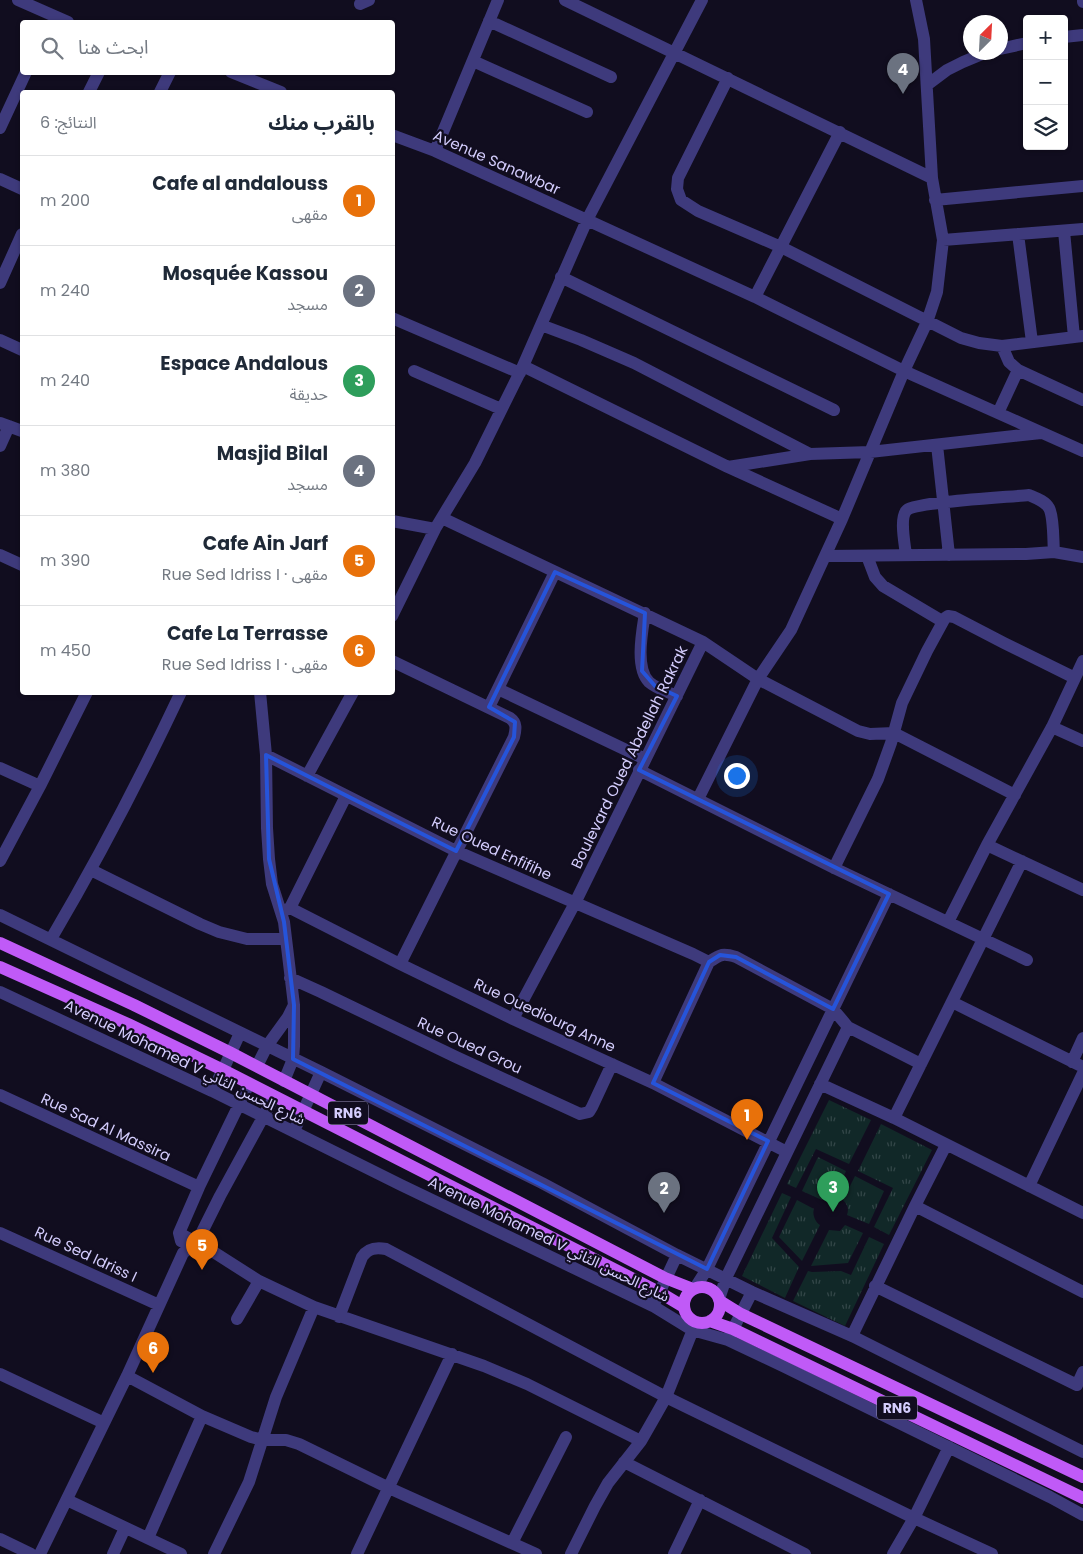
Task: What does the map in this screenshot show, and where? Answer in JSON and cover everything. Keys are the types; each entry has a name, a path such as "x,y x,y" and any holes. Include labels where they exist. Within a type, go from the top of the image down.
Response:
{"main road":[{"name":"RN6","path":"0,943 134,1005 257,1066 665,1278 694,1289 707,1288 716,1294 719,1300 741,1314 1083,1477"},
{"name":"RN6","path":"0,967 128,1024 223,1070 659,1292 684,1307 694,1326 710,1321 731,1334 1083,1498"},
{"path":"684,1307 686,1297 694,1289"},
{"path":"710,1321 718,1313 719,1300"}],"street":[{"path":"18,0 50,19"},
{"path":"434,151 498,0"},
{"path":"565,0 932,178"},
{"path":"395,610 439,524 475,463 501,408 522,370 587,220 702,0"},
{"path":"698,799 758,679 791,630 842,519 904,371 927,322 937,292 942,240 932,178 924,39 916,0"},
{"path":"489,21 611,77"},
{"path":"1068,37 1083,35"},
{"path":"1008,47 1023,44"},
{"path":"473,60 587,112"},
{"path":"928,85 947,70 967,60"},
{"path":"0,128 25,75"},
{"path":"90,90 98,75"},
{"path":"161,90 168,75"},
{"path":"238,75 276,90"},
{"path":"728,78 678,178 677,189 681,200 698,211 780,247 961,338 1002,346 1078,336 1064,231"},
{"path":"755,297 840,132"},
{"name":"Avenue Sanawbar","path":"395,136 434,151 587,220 755,297 904,371 1083,451"},
{"path":"0,179 20,188"},
{"path":"935,200 1083,186"},
{"path":"942,240 1083,229"},
{"path":"1018,234 1032,342"},
{"path":"0,283 20,238"},
{"path":"561,277 834,410"},
{"path":"395,319 522,370 842,519"},
{"path":"541,325 634,363 810,454"},
{"path":"0,340 20,349"},
{"path":"1002,346 1009,362 1018,370 1083,400"},
{"path":"998,413 1018,370"},
{"path":"414,371 501,408"},
{"path":"0,446 5,425 20,430"},
{"path":"728,467 810,454 870,452 1041,433"},
{"path":"937,445 949,555"},
{"path":"906,555 902,519 906,511 912,508 943,502 1029,495 1040,500 1049,508 1052,520 1054,552"},
{"path":"395,521 439,524 555,572 703,642 758,679 858,731 870,734 894,733 1015,795"},
{"path":"825,556 1054,552 1083,557"},
{"path":"0,555 20,564"},
{"path":"867,556 874,577 883,586 942,621"},
{"path":"489,707 555,572"},
{"path":"645,614 641,642 642,671 649,682 677,696"},
{"path":"834,868 878,779 892,743 902,703 942,621 948,616 954,616 1004,644 1075,678"},
{"name":"Boulevard Oued Abdellah Rakrak","path":"514,1019 575,903 703,642"},
{"path":"948,922 987,845 1052,727 1083,661"},
{"path":"395,662 510,718 515,722 516,729 514,737 400,964"},
{"path":"498,689 642,765 698,799 834,868 1027,960"},
{"path":"0,861 40,786 85,695"},
{"path":"51,939 91,870 152,756 180,695"},
{"path":"260,695 266,755 266,828 269,859 272,884 285,910 286,939 294,1006 293,1059 284,1081"},
{"path":"307,776 351,695"},
{"path":"1052,727 1083,741"},
{"name":"Rue Oued Enfifihe","path":"266,755 456,851 709,962"},
{"path":"0,768 40,786"},
{"path":"285,910 346,796"},
{"path":"987,845 1083,890"},
{"path":"894,1118 1022,861"},
{"path":"91,870 219,932 248,939 286,939"},
{"path":"694,1289 707,1269 889,894"},
{"name":"Rue Ouediourg Anne","path":"285,910 612,1064 787,1152"},
{"path":"0,915 321,1072 542,1183 677,1256 752,1292 852,1336 1083,1452"},
{"path":"653,1084 709,962 720,954 736,957 833,1009 848,1028 921,1064"},
{"name":"Rue Oued Grou","path":"290,978 580,1114 589,1112 612,1064"},
{"name":"Avenue Mohamed V شارع الحسن الثاني","path":"0,992 212,1091 401,1185 694,1326 731,1334 833,1389 1083,1515"},
{"path":"952,1002 1078,1064 1082,1044"},
{"path":"257,1066 267,1046 294,1006"},
{"path":"719,1300 726,1278 848,1028"},
{"path":"212,1091 240,1033"},
{"path":"294,1131 321,1072"},
{"path":"1029,1186 1083,1073"},
{"path":"182,1253 179,1234 199,1187 249,1084"},
{"path":"820,1084 894,1118 1083,1213"},
{"path":"40,1554 127,1376 182,1253 197,1242 274,1097"},
{"name":"Rue Sad Al Massira","path":"1,1098 199,1187"},
{"path":"852,1336 914,1206 946,1145"},
{"path":"914,1206 1083,1292"},
{"name":"Rue Sed Idriss I","path":"0,1233 159,1305"},
{"path":"179,1234 197,1242 259,1280 314,1308 452,1354 527,1384 641,1441"},
{"path":"339,1317 362,1257 369,1249 386,1249 666,1397 992,1554"},
{"path":"652,1306 677,1256"},
{"path":"237,1319 259,1280"},
{"path":"875,1286 1077,1385 1083,1372"},
{"path":"731,1334 752,1292"},
{"path":"214,1554 249,1482 276,1397 314,1308"},
{"path":"571,1554 608,1483 641,1441 666,1397 694,1326"},
{"path":"357,1554 452,1354"},
{"path":"0,1374 104,1423"},
{"path":"127,1376 202,1416 251,1437 262,1440 286,1440 299,1444 389,1488 536,1554"},
{"path":"148,1538 202,1416"},
{"path":"512,1543 566,1437"},
{"path":"893,1554 914,1518 949,1447"},
{"path":"624,1462 805,1554"},
{"path":"67,1500 181,1554"},
{"path":"674,1554 700,1500"},
{"path":"113,1554 125,1528"},
{"path":"0,1539 31,1554"}],"highlighted area":[{"path":"555,572 645,613 642,671 655,686 677,696 639,770 889,894 833,1009 736,957 720,955 709,962 653,1083 768,1141 707,1269 293,1059 294,1005 284,922 269,859 266,755 456,851 514,737 515,722 489,707"}],"green space":[{"path":"829,1100 871,1120 849,1164 816,1149 796,1188 787,1184"},
{"path":"881,1124 932,1150 889,1235 874,1227 893,1188 858,1171"},
{"path":"818,1157 846,1171 835,1196 826,1196 822,1200 802,1191"},
{"path":"855,1176 884,1191 869,1224 847,1215 848,1207 843,1200"},
{"path":"782,1193 791,1197 772,1238 799,1267 785,1298 742,1276"},
{"path":"797,1200 814,1209 814,1218 820,1225 802,1261 779,1237"},
{"path":"845,1225 863,1233 848,1263 811,1266 829,1230 840,1231"},
{"path":"869,1237 884,1244 845,1326 793,1301 808,1271 841,1271 851,1275"}],"place":[{"name":"Masjid Bilal","path":"903,94"},
{"name":"Cafe al andalouss","path":"747,1140"},
{"name":"Espace Andalous","path":"833,1212"},
{"name":"Mosquée Kassou","path":"664,1213"},
{"name":"Cafe Ain Jarf","path":"202,1270"},
{"name":"Cafe La Terrasse","path":"153,1373"}]}
